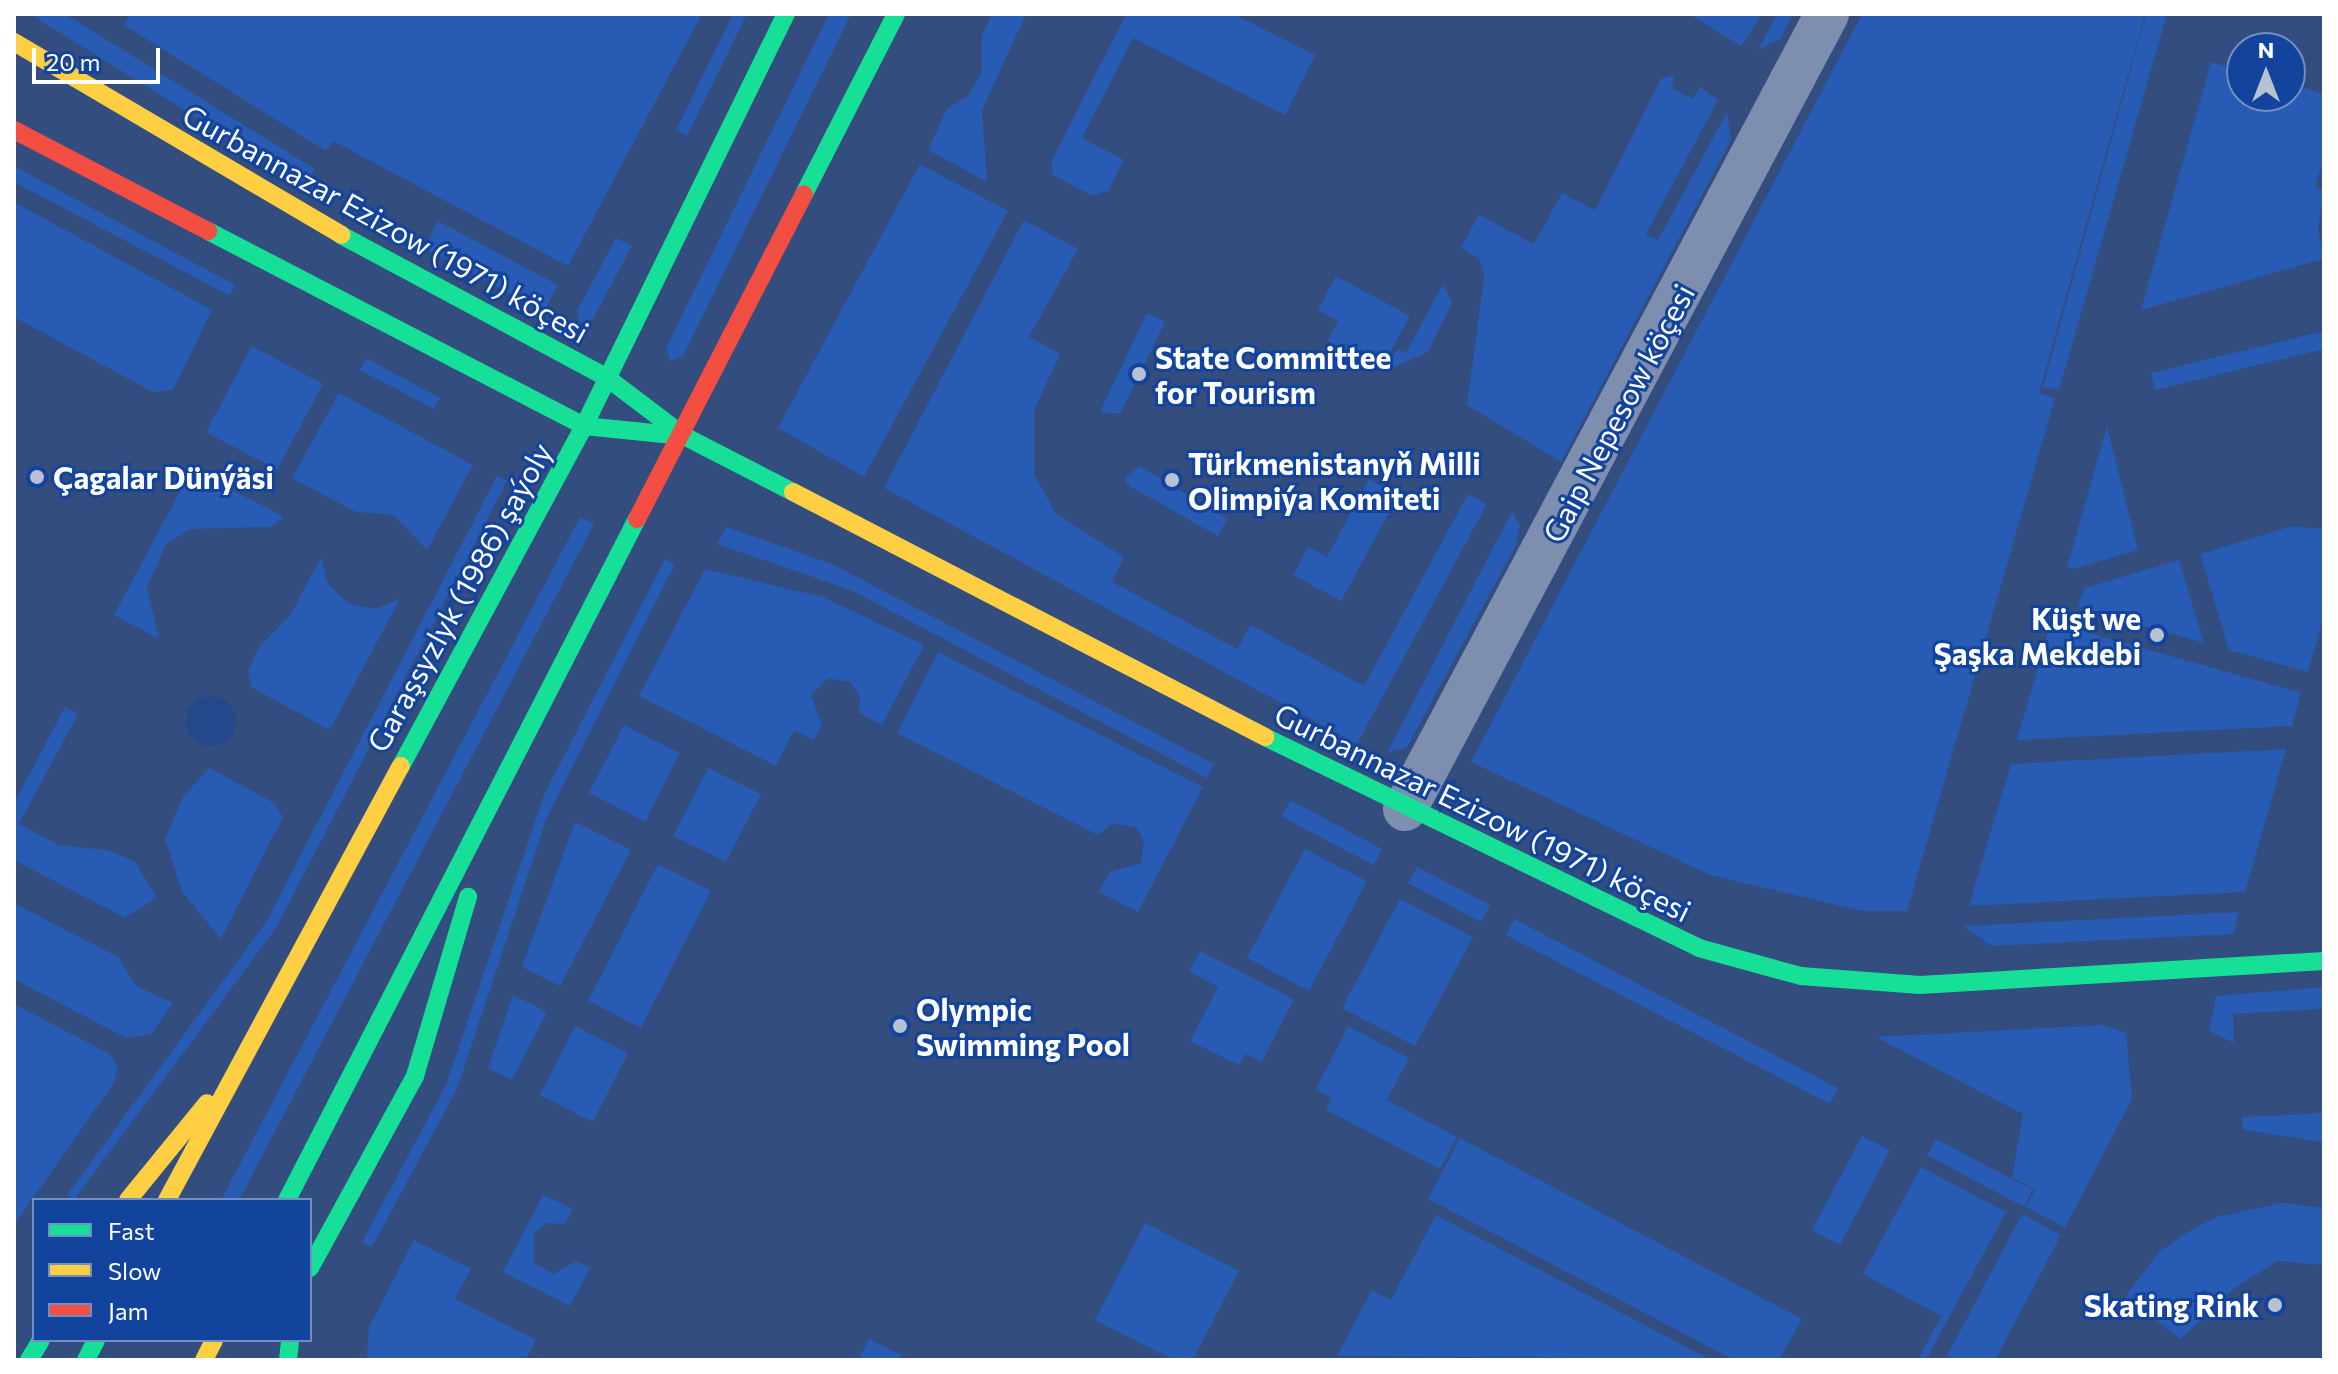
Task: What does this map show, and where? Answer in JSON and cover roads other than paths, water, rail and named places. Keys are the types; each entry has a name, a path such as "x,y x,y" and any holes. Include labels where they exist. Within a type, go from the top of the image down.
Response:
{"main road":[{"name":"Garaşsyzlyk (1986) şaýoly","path":"168,1198 232,1073 584,426 786,14"},
{"path":"288,1198 684,436 896,14"},
{"name":"Gurbannazar Ezizow (1971) köçesi","path":"14,42 382,259 606,377 684,436 1405,809 1699,948 1801,976 1920,985 2324,961"},
{"name":"Gurbannazar Ezizow (1971) köçesi","path":"14,130 584,426 684,436"},
{"path":"312,1264 415,1076 495,803"},
{"path":"130,1198 232,1073"},
{"path":"29,1360 40,1342"},
{"path":"86,1360 95,1342"},
{"path":"204,1360 213,1342"}],"street":[{"name":"Gaip Nepesow köçesi","path":"1405,809 1827,14"}],"place":[{"name":"State Committee for Tourism","path":"1139,374"},
{"name":"Çagalar Dünýäsi","path":"37,477"},
{"name":"Türkmenistanyň Milli Olimpiýa Komiteti","path":"1172,480"},
{"name":"Küşt we Şaşka Mekdebi","path":"2157,635"},
{"name":"Olympic Swimming Pool","path":"900,1026"},
{"name":"Skating Rink","path":"2275,1305"}]}
